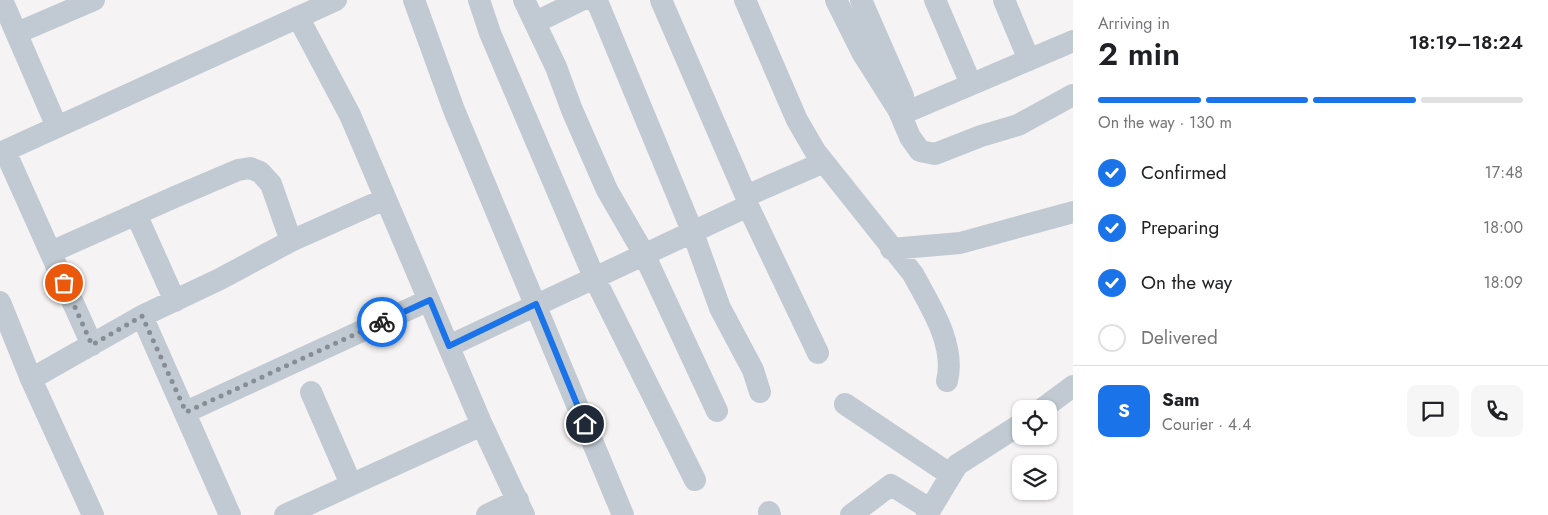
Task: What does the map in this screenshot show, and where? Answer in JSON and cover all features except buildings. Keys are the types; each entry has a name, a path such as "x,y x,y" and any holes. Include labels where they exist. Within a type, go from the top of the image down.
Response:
{"street":[{"path":"2,0 57,128"},
{"path":"17,33 94,0"},
{"path":"92,345 3,152 336,0"},
{"path":"414,0 454,110 623,515"},
{"path":"480,0 490,33 594,277 696,480"},
{"path":"524,0 536,22 608,190 644,254 717,411"},
{"path":"536,22 582,0"},
{"path":"594,0 599,6 692,233 720,308 753,370 760,392"},
{"path":"661,0 747,201 818,353"},
{"path":"745,0 797,120 822,163 890,249 913,274 948,346 951,367 947,381"},
{"path":"836,0 863,54 904,111"},
{"path":"861,0 904,111 910,137 920,152 935,154 981,136 1018,125 1073,94"},
{"path":"935,0 971,84"},
{"path":"1004,0 1029,60"},
{"path":"298,17 350,116 482,425 521,508 487,515"},
{"path":"904,111 1073,41"},
{"path":"449,346 692,233 747,201 822,163"},
{"path":"50,252 238,170 250,168 260,172 271,184 291,241"},
{"path":"31,379 142,316 291,241 385,199"},
{"path":"890,249 960,243 1073,212"},
{"path":"136,214 175,301"},
{"path":"186,412 430,300"},
{"path":"0,302 31,379 93,515"},
{"path":"142,316 230,515"},
{"path":"1054,400 1073,386"},
{"path":"311,392 352,484"},
{"path":"845,404 951,475"},
{"path":"285,515 482,425"},
{"path":"851,515 890,485 929,512 956,466 1012,430"}],"way so far":[{"path":"64,283 92,345 142,316 186,412 382,322"}],"route":[{"path":"382,322 430,300 449,346 536,304 585,424"}]}
